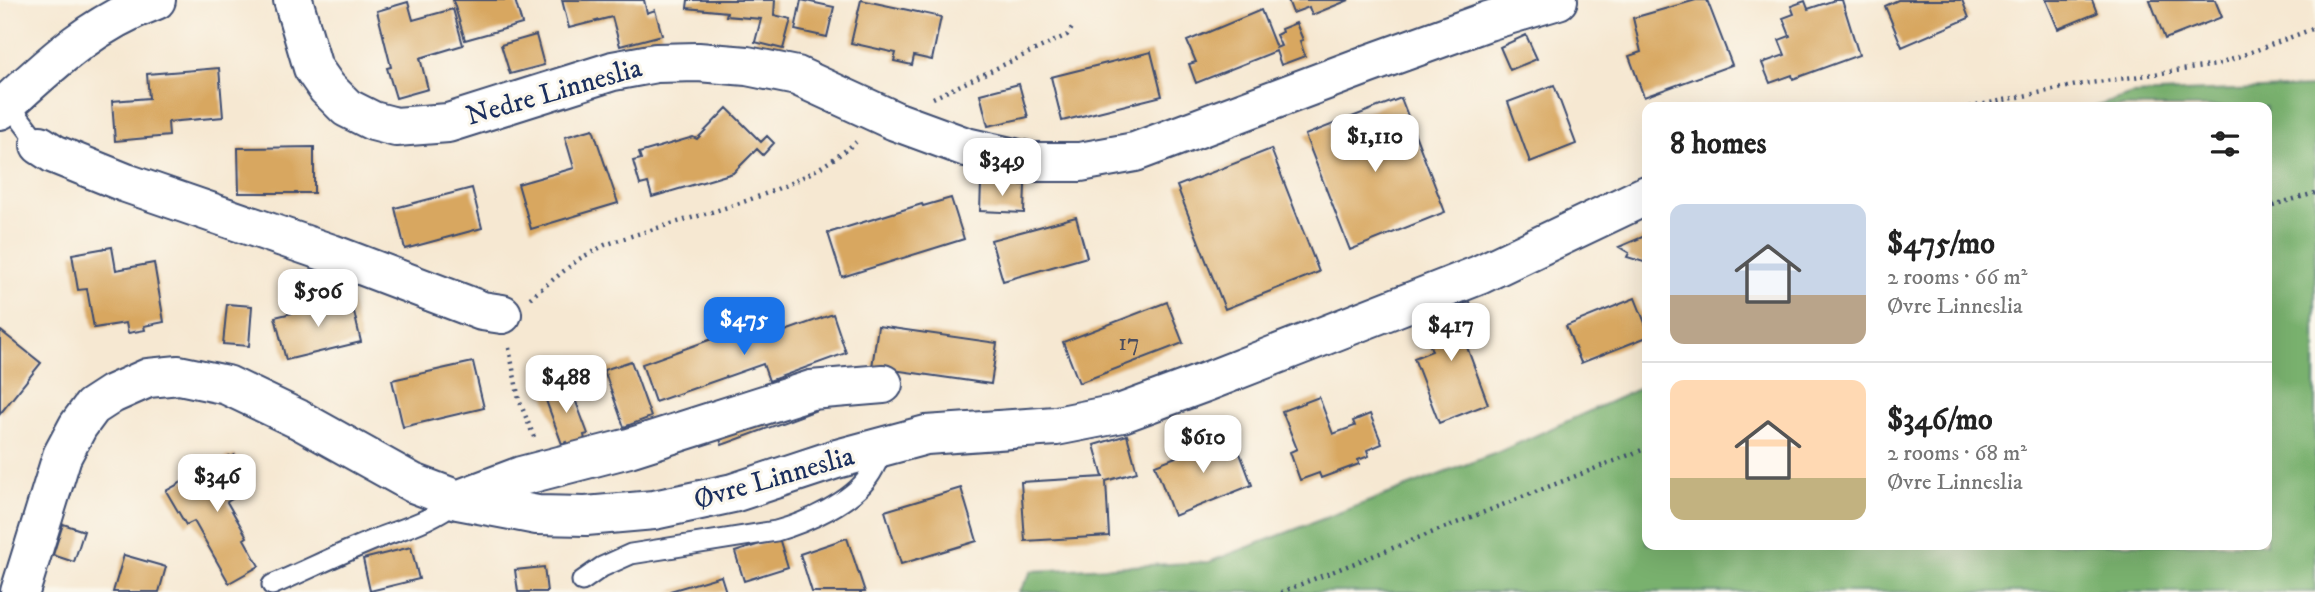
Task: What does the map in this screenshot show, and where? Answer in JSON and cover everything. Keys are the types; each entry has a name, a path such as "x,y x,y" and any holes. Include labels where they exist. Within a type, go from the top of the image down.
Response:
{"street":[{"path":"4,106 70,47 130,10 156,0"},
{"name":"Nedre Linneslia","path":"293,0 313,68 327,88 347,108 373,121 396,127 448,123 613,71 656,63 684,62 747,66 797,76 895,121 966,147 1031,162 1080,162 1135,152 1488,21 1558,0"},
{"path":"40,145 54,154 126,184 332,254 482,311 502,314"},
{"name":"Øvre Linneslia","path":"20,592 62,456 78,426 92,407 111,394 148,378 179,375 228,385 298,419 413,483 458,500 537,515 586,516 654,510 733,493 926,435 1056,426 1122,413 1479,275 1642,197"},
{"path":"458,500 521,476 629,448 811,390 883,384"}],"lane":[{"path":"4,106 40,145"},
{"path":"582,581 602,567 631,554 793,527 848,497 859,488 869,477 885,446"},
{"path":"272,585 376,540 416,526 439,515 458,500"}],"path":[{"path":"544,471 519,400 502,314 526,302 579,260 605,245 776,191 816,170 861,138 942,93 1067,35 1072,28"},
{"path":"1994,102 2077,85 2217,65 2315,28"},
{"path":"2272,205 2315,193"},
{"path":"1281,592 1642,450"}],"green space":[{"path":"2315,87 2315,592 1019,592 1032,571 1209,562 1499,452 1642,387 1642,550 2272,550 2272,102 2109,102 2132,94"}],"building":[{"path":"453,0 515,0 522,24 465,40"},
{"path":"562,0 644,0 647,13 655,10 662,35 620,46 612,17 569,28"},
{"path":"688,0 775,0 774,15 791,19 783,49 755,42 761,19 726,16 727,12 687,8"},
{"path":"801,0 834,7 827,37 795,30"},
{"path":"861,0 941,17 932,60 914,56 912,65 894,61 896,53 851,43"},
{"path":"1288,0 1349,0 1312,15 1309,7 1293,13"},
{"path":"1696,0 1707,0 1732,65 1644,97 1629,56 1641,52 1633,18"},
{"path":"1842,0 1859,55 1793,79 1792,75 1770,83 1762,63 1785,55 1779,40 1790,36 1783,18 1794,14 1791,6 1805,1 1808,9"},
{"path":"1898,0 1962,0 1969,18 1902,47 1885,6"},
{"path":"2046,0 2092,0 2097,13 2058,29"},
{"path":"2150,0 2215,0 2222,17 2165,39"},
{"path":"408,2 413,20 453,9 463,45 420,58 428,89 396,98 387,68 391,67 377,11"},
{"path":"1261,10 1276,48 1281,46 1276,35 1282,32 1281,29 1296,23 1303,40 1300,41 1305,56 1281,65 1276,51 1196,83 1189,64 1196,62 1187,41"},
{"path":"536,35 544,65 510,74 501,45"},
{"path":"1526,35 1537,59 1510,70 1500,47"},
{"path":"1151,52 1162,96 1062,121 1051,77"},
{"path":"219,68 223,117 168,122 169,136 115,141 112,101 149,98 147,74"},
{"path":"1019,84 1028,117 988,126 980,94"},
{"path":"1554,85 1576,144 1530,162 1508,102"},
{"path":"1401,98 1445,212 1350,250 1305,135"},
{"path":"727,108 761,142 767,136 774,143 763,155 757,149 733,173 652,197 648,183 640,185 633,161 641,159 639,153 693,137 697,139"},
{"path":"593,129 618,203 531,229 518,184 574,168 565,137"},
{"path":"314,147 314,193 239,193 238,148"},
{"path":"1271,149 1319,272 1225,309 1177,186"},
{"path":"981,183 1025,185 1024,213 980,211"},
{"path":"472,188 482,228 405,249 395,208"},
{"path":"951,198 964,239 842,277 828,233 922,204 923,206"},
{"path":"1076,217 1087,257 1003,281 991,240"},
{"path":"1642,237 1642,262 1627,257 1629,253 1619,247"},
{"path":"112,247 116,270 154,263 164,322 128,333 126,323 94,328 87,289 78,290 72,254"},
{"path":"1635,298 1642,316 1642,339 1581,363 1566,326"},
{"path":"351,299 361,342 286,360 275,317"},
{"path":"1167,302 1183,343 1079,383 1063,342"},
{"path":"1470,302 1482,332 1464,339 1488,404 1439,423 1414,358 1432,351 1421,320"},
{"path":"227,304 252,306 249,346 223,344"},
{"path":"833,314 846,353 769,381 763,364 655,402 642,364 754,324 760,340"},
{"path":"878,326 997,343 991,384 872,367"},
{"path":"0,332 41,363 0,414"},
{"path":"631,361 651,417 624,427 604,370"},
{"path":"473,362 484,408 403,427 392,380"},
{"path":"569,383 588,434 584,435 585,440 568,447 566,442 562,444 543,392"},
{"path":"810,392 817,410 722,445 716,427"},
{"path":"1319,397 1333,434 1355,426 1353,421 1370,414 1382,444 1367,450 1369,456 1358,460 1359,464 1321,478 1319,473 1300,480 1290,452 1297,449 1282,411"},
{"path":"1127,435 1137,472 1106,481 1109,536 1025,541 1021,482 1103,477 1094,445"},
{"path":"1233,435 1252,485 1174,516 1155,465"},
{"path":"235,455 246,475 241,478 248,490 227,502 247,537 244,539 259,566 229,583 194,521 186,525 166,491"},
{"path":"961,488 977,541 901,564 885,511"},
{"path":"63,524 84,531 74,562 53,555"},
{"path":"779,538 788,567 744,581 735,552"},
{"path":"847,538 865,592 812,592 800,554"},
{"path":"411,547 419,579 370,591 363,559"},
{"path":"124,555 166,567 159,592 113,592"},
{"path":"544,567 547,592 518,592 515,570"},
{"path":"721,576 726,592 670,592 670,591"}]}
